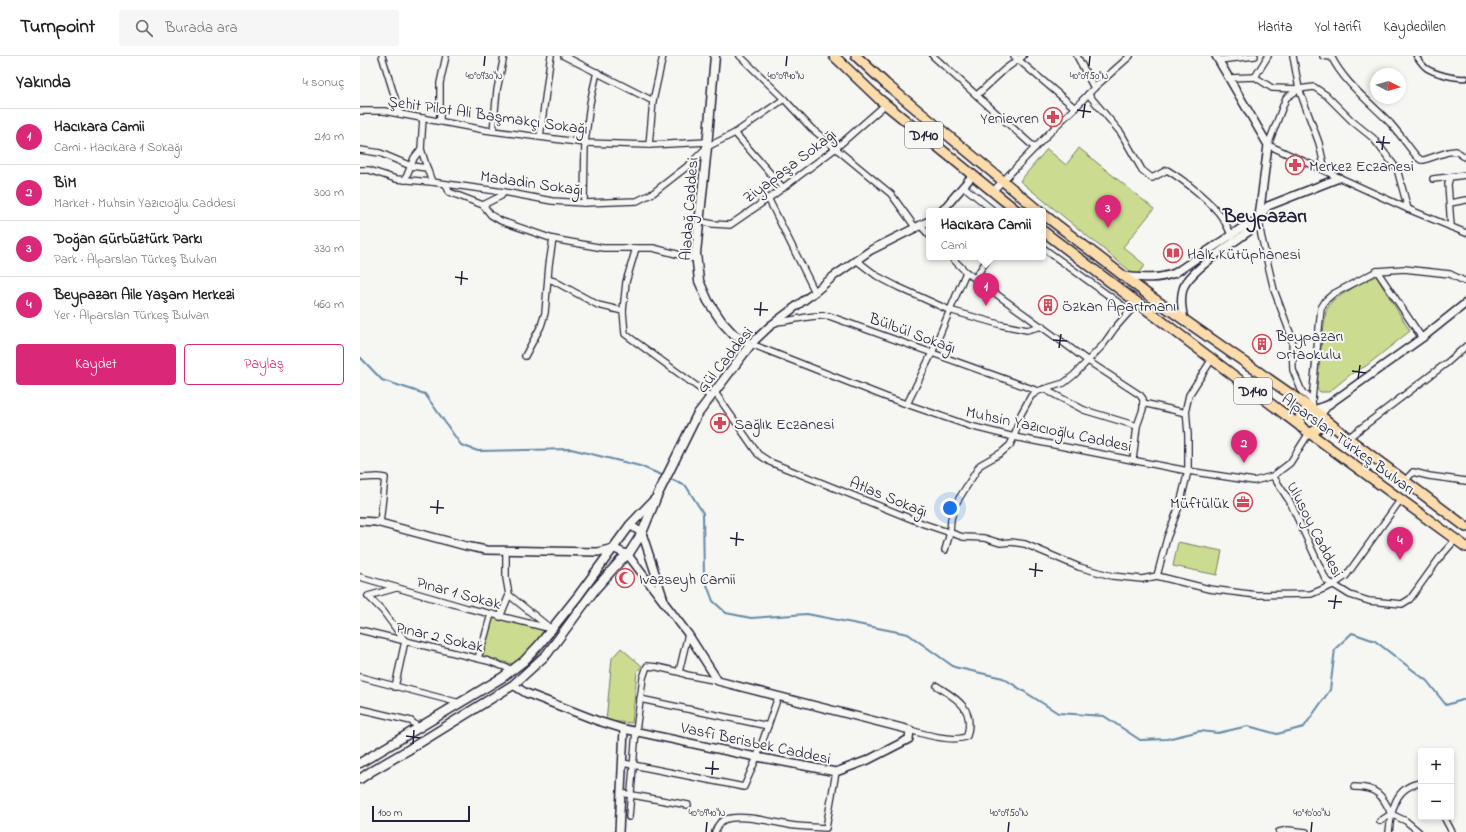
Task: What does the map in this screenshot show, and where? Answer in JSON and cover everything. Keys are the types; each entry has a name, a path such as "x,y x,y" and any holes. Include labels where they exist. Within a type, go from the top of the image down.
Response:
{"highway":[{"name":"D140","path":"834,56 886,104 1013,208"},
{"name":"D140","path":"857,56 886,84 1035,208"},
{"name":"Alparslan Türkeş Bulvarı","path":"1046,216 1123,276 1316,413 1466,527"},
{"name":"Alparslan Türkeş Bulvarı","path":"1046,233 1301,427 1466,547"},
{"path":"1301,427 1299,419 1301,414 1306,410 1316,413 1321,421 1319,427 1315,431 1309,432"}],"main road":[{"name":"Aladağ Caddesi","path":"715,56 708,145 698,221 696,259 699,281 708,301 722,322 734,335 751,344"},
{"name":"Gül Caddesi","path":"360,779 514,684 547,654 596,588 621,560 628,555 642,534 657,496 697,415 751,344"},
{"name":"Gül Caddesi","path":"360,763 513,670 539,645 630,525 657,496"},
{"path":"514,684 513,670 526,674"}],"street":[{"path":"382,56 400,114"},
{"path":"440,121 440,83 446,56"},
{"path":"493,131 497,90 504,56"},
{"path":"540,137 551,56"},
{"path":"564,56 653,101"},
{"path":"649,145 653,101 663,56"},
{"path":"740,56 811,128 891,194 918,226 926,233"},
{"path":"933,56 1035,148"},
{"path":"978,95 1016,58 1023,56"},
{"path":"1077,56 1094,88"},
{"path":"993,191 1094,88 1130,56"},
{"path":"1255,56 1217,58 1268,145 1325,170 1339,178 1466,233"},
{"path":"1255,77 1268,56"},
{"path":"1293,56 1299,89 1319,144 1325,170"},
{"path":"1322,56 1331,57 1360,94 1390,123 1420,160 1448,152 1456,152 1466,158"},
{"path":"1416,56 1426,68 1432,71 1452,77 1466,78"},
{"path":"1016,58 1075,108"},
{"path":"584,203 585,143 590,103 597,72"},
{"path":"1229,78 1255,77 1272,88 1299,89 1314,87 1326,95 1352,121 1373,138 1397,169 1408,208"},
{"path":"1299,89 1286,98 1268,145 1257,220 1274,290 1292,338 1293,370 1302,392 1312,400"},
{"path":"1088,94 1121,133 1142,170 1152,178 1167,170 1177,176 1203,197 1223,218 1232,236"},
{"name":"Şehit Pilot Ali Başmakçı Sokağı","path":"360,111 384,111 493,131 585,143 708,145 735,133 784,99"},
{"name":"Ziyapaşa Sokağı","path":"698,221 713,224 730,224 783,188 836,148 886,104"},
{"path":"423,118 421,149 432,182"},
{"path":"735,133 783,188"},
{"name":"Madadin Sokağı","path":"360,170 369,170 396,179 432,182 504,192 552,201 584,203 637,201 653,193 689,165 708,145"},
{"path":"405,180 421,149"},
{"path":"360,150 380,153 411,166 428,168"},
{"path":"945,208 973,175"},
{"path":"1433,179 1466,175"},
{"path":"1450,177 1448,184 1451,227"},
{"path":"1184,320 1181,303 1183,288 1191,275 1252,229 1268,206 1339,178"},
{"path":"446,184 450,192 483,205 491,215 501,221 553,239 603,248 660,249 696,259"},
{"path":"963,186 990,208"},
{"path":"483,205 501,196 504,192"},
{"path":"768,198 816,292"},
{"path":"1450,203 1466,200"},
{"path":"1123,276 1161,278 1175,273 1232,236 1249,223 1257,220"},
{"name":"Gül Caddesi","path":"751,344 776,322 856,260 871,250 926,222"},
{"path":"525,356 542,326 545,313 553,239"},
{"name":"Atlas Sokağı","path":"636,248 626,282 623,311 625,334 712,394 758,454 770,462 924,524 963,537 984,538 1000,543 1025,544 1079,567 1112,576 1142,579 1157,576"},
{"path":"1046,250 1130,311"},
{"path":"856,260 877,276 898,288 949,310 1002,325 1027,330 1042,326"},
{"path":"954,260 966,272 1088,361 1140,395 1143,399 1143,409 1137,426 1133,460"},
{"path":"975,278 987,260"},
{"path":"1466,282 1450,274 1404,269 1377,271 1333,294 1326,300 1321,308 1313,378 1312,400 1316,413 1422,338 1466,303"},
{"path":"1377,271 1422,338"},
{"path":"907,404 932,353 966,272"},
{"path":"548,279 598,305 623,311"},
{"path":"945,550 955,505 980,465 1001,454 1010,445 1021,414 1031,396 1041,390 1064,383 1103,345 1115,328 1137,303"},
{"name":"Bülbül Sokağı","path":"776,322 787,322 808,316 829,316 1041,390 1084,410 1137,426"},
{"name":"Muhsin Yazıcıoğlu Caddesi","path":"751,344 907,404 970,426 1014,437 1188,471 1254,480 1273,476 1290,463 1309,432"},
{"path":"1348,438 1448,362 1466,346"},
{"path":"1157,576 1166,538 1180,504 1188,471 1188,435 1186,413 1189,395 1212,359"},
{"path":"1143,403 1186,413"},
{"path":"1405,481 1413,472 1429,476 1466,481"},
{"name":"Ulusoy Caddesi","path":"1273,476 1290,502 1326,580 1334,585"},
{"path":"360,478 385,478 380,523"},
{"path":"1401,499 1346,576 1334,585 1350,595 1369,601 1402,604 1410,599 1441,556 1456,539"},
{"path":"360,521 380,523 486,550 598,552 613,548 628,555 650,586 665,602 688,634 718,681"},
{"path":"630,525 642,534 665,602"},
{"path":"500,617 509,595 506,578 506,551"},
{"name":"Ulusoy Caddesi","path":"1157,576 1209,589 1257,596 1311,594 1334,585"},
{"name":"Pınar 1 Sokak","path":"360,577 500,617 552,629"},
{"path":"395,687 405,641 383,611 368,596 397,588"},
{"path":"509,595 552,629"},
{"path":"478,658 490,614"},
{"name":"Pınar 2 Sokak","path":"360,630 478,658 513,670"},
{"path":"679,672 688,634"},
{"path":"629,817 636,731 643,678 647,666 718,681 939,737 964,738 967,736 969,730 966,709 950,694 937,686"},
{"path":"360,677 460,703"},
{"name":"Vasfi Berisbek Caddesi","path":"514,684 526,693 598,721 624,729 836,772 868,760 909,739 910,730"},
{"path":"623,763 744,787 757,757 778,697"},
{"path":"640,699 768,726"},
{"path":"360,708 411,721 419,728"},
{"path":"619,832 624,729"},
{"path":"715,832 717,826 723,820 732,818 758,819 788,825 826,828 836,772"},
{"path":"1389,832 1391,814 1396,799 1401,791 1418,783"},
{"path":"1354,787 1369,788 1376,792 1385,800 1391,814 1406,821 1420,832"},
{"path":"621,793 688,806"},
{"path":"1380,821 1391,814"},
{"path":"1446,820 1452,832"},
{"path":"1279,832 1288,830 1306,832"}],"green space":[{"path":"1079,148 1154,209 1123,247 1145,265 1136,276 1020,181 1047,149 1066,165"},
{"path":"1375,274 1410,331 1366,366 1351,374 1329,392 1320,392 1315,386 1326,311 1332,301"},
{"path":"1178,542 1222,551 1217,575 1173,566"},
{"path":"493,617 545,630 536,643 517,664 512,664 481,656"},
{"path":"621,648 642,666 637,672 632,723 606,721 612,658"}],"waterway":[{"path":"360,357 382,380 425,394 461,445 478,451 571,449 640,466 664,476"},
{"path":"668,478 686,486 703,513 704,577 713,601 726,613 751,618 807,614 908,634 954,667 1003,678 1058,713 1104,716 1140,740 1167,739 1200,731 1218,733 1248,726 1277,734 1304,727 1330,690 1335,649 1352,633 1375,641 1427,681 1446,705 1466,699"}],"place":[{"name":"Yenievren","path":"1053,117"},
{"name":"Merkez Eczanesi","path":"1295,165"},
{"name":"Doğan Gürbüztürk Parkı","path":"1108,228"},
{"name":"Halk Kütüphanesi","path":"1173,253"},
{"name":"Özkan Apartmanı","path":"1048,305"},
{"name":"Hacıkara Camii","path":"986,306"},
{"name":"Beypazarı Ortaokulu","path":"1262,344"},
{"name":"Sağlık Eczanesi","path":"720,423"},
{"name":"BİM","path":"1244,463"},
{"name":"Müftülük","path":"1243,502"},
{"name":"Beypazarı Aile Yaşam Merkezi","path":"1400,560"},
{"name":"Ivazseyh Camii","path":"625,578"}],"district":[{"name":"Beypazarı","path":"1265,215"}]}
